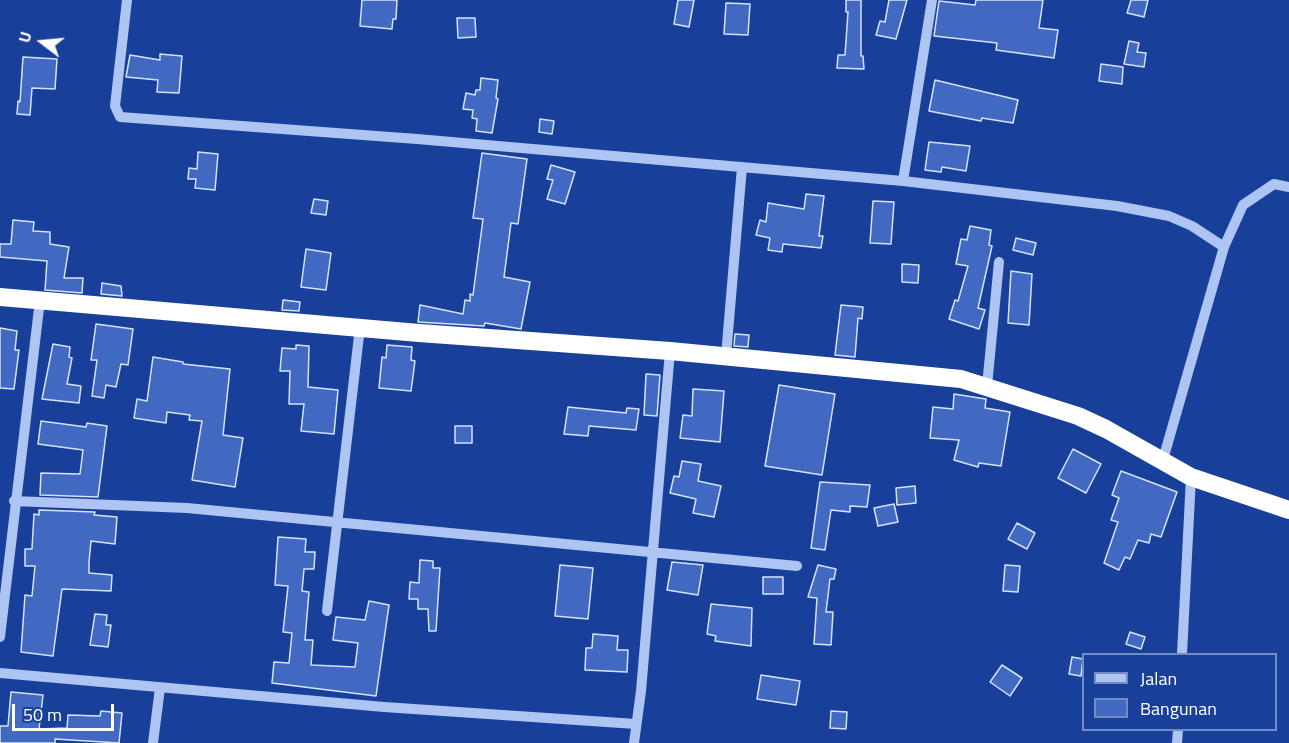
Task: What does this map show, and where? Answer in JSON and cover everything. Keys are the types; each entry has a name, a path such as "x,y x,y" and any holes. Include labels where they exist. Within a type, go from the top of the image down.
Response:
{"highway":[{"path":"0,297 670,351 899,372 961,380 987,386 1078,416 1106,429 1162,463 1191,477 1289,510"}],"street":[{"path":"127,0 116,106 120,117 417,139 903,181 1117,206 1169,216 1192,226 1224,246"},
{"path":"903,181 932,0"},
{"path":"726,356 742,167"},
{"path":"1162,463 1224,246 1243,205 1274,184 1289,187"},
{"path":"987,386 999,262"},
{"path":"0,637 14,501 40,300"},
{"path":"327,611 360,327"},
{"path":"634,743 670,351"},
{"path":"1182,653 1191,477"},
{"path":"14,501 187,507 337,524 797,566"},
{"path":"0,673 384,707 636,724"},
{"path":"153,743 160,688"}],"building":[{"path":"362,0 397,0 396,19 393,19 392,29 360,26"},
{"path":"678,0 694,0 689,27 674,24"},
{"path":"846,0 861,0 861,56 863,56 864,69 837,68 838,55 845,55 848,12 846,12"},
{"path":"889,0 907,0 896,39 876,35 880,21 885,22"},
{"path":"976,0 1043,0 1039,28 1058,30 1054,58 996,50 997,43 934,36 939,1 975,5"},
{"path":"1131,0 1148,0 1144,17 1127,13"},
{"path":"726,3 750,4 748,35 724,34"},
{"path":"457,18 475,18 476,37 458,38"},
{"path":"1129,41 1139,43 1137,52 1146,53 1144,67 1124,64"},
{"path":"160,54 182,56 179,93 157,92 158,80 126,77 130,55 160,60"},
{"path":"23,57 57,59 55,89 32,88 30,115 17,114"},
{"path":"1101,64 1123,67 1122,84 1099,81"},
{"path":"481,78 498,80 496,98 498,99 492,133 476,131 477,119 472,118 473,110 463,109 466,93 475,95 476,90 480,90"},
{"path":"935,80 1018,100 1013,123 982,118 981,121 929,111"},
{"path":"540,119 554,121 552,134 539,132"},
{"path":"929,142 970,146 966,171 942,167 941,172 925,170"},
{"path":"198,152 218,154 215,190 195,188 196,179 188,179 189,168 197,169"},
{"path":"482,153 527,159 518,224 511,223 504,277 530,282 521,329 485,323 484,326 418,322 420,305 463,314 465,300 470,301 470,294 473,295 483,219 473,218"},
{"path":"551,165 575,172 565,204 547,199 553,180 547,179"},
{"path":"806,194 824,196 819,236 823,236 821,248 783,244 782,252 768,250 770,238 756,235 760,220 766,222 768,203 804,209"},
{"path":"314,199 328,201 326,215 311,213"},
{"path":"873,201 894,202 891,244 870,243"},
{"path":"13,220 34,222 33,231 50,232 50,244 69,247 64,278 83,278 82,293 45,290 47,261 0,257 0,244 11,244"},
{"path":"970,226 991,230 989,245 992,246 978,308 985,310 979,329 949,319 955,300 958,301 968,266 956,264 961,239 967,240"},
{"path":"1016,238 1036,243 1033,255 1013,250"},
{"path":"306,249 331,253 326,290 301,287"},
{"path":"902,264 919,265 918,283 902,282"},
{"path":"1011,271 1032,274 1029,325 1008,323"},
{"path":"102,283 121,286 122,296 101,294"},
{"path":"283,300 300,302 299,311 282,310"},
{"path":"841,305 863,307 862,319 858,318 855,357 835,355"},
{"path":"96,324 133,329 128,365 121,364 116,387 106,385 104,398 92,396 97,360 91,360"},
{"path":"0,328 17,331 15,350 19,350 14,389 0,388"},
{"path":"735,334 749,335 748,347 734,346"},
{"path":"53,344 70,347 69,357 72,358 67,384 81,386 79,403 42,399"},
{"path":"296,345 309,346 308,387 338,390 334,434 301,431 304,404 289,404 290,371 280,371 282,348 296,349"},
{"path":"387,345 412,347 411,360 415,361 411,391 379,388 382,357 386,358"},
{"path":"153,357 183,362 183,364 230,369 223,435 243,438 235,487 192,480 202,421 189,420 190,415 167,412 166,423 134,418 137,399 147,401"},
{"path":"646,374 660,375 657,416 644,415"},
{"path":"779,385 835,394 822,475 765,466"},
{"path":"693,389 724,391 720,442 680,438 683,415 692,416"},
{"path":"954,394 986,399 985,408 1010,412 1001,466 979,463 978,467 954,460 959,440 930,438 933,407 953,409"},
{"path":"568,407 626,413 627,408 639,409 636,430 589,426 588,436 564,434"},
{"path":"41,421 86,427 87,423 107,426 98,497 40,495 41,473 80,474 83,450 38,444"},
{"path":"455,426 472,426 472,443 455,443"},
{"path":"1073,449 1101,464 1086,493 1058,478"},
{"path":"682,461 701,464 698,481 721,486 714,517 693,513 696,499 670,493 674,476 679,477"},
{"path":"1121,471 1177,492 1161,537 1151,534 1149,543 1138,540 1130,559 1125,557 1119,570 1104,563 1118,522 1111,520 1119,498 1112,495"},
{"path":"820,482 870,485 867,507 850,506 850,512 831,510 825,550 811,548"},
{"path":"915,486 916,503 897,505 896,488"},
{"path":"894,504 898,522 878,526 874,508"},
{"path":"39,510 95,512 94,515 117,517 115,544 91,541 89,562 89,573 112,575 111,591 62,589 53,656 21,652 25,595 32,596 35,566 25,566 25,549 32,549 34,514 39,515"},
{"path":"1017,523 1035,533 1027,549 1008,539"},
{"path":"278,537 306,539 305,552 315,552 314,569 304,569 302,591 309,592 305,640 313,640 311,665 355,667 358,643 333,640 336,617 365,620 369,601 389,605 376,696 272,683 274,662 289,663 292,633 283,632 288,586 275,585"},
{"path":"420,560 433,561 433,568 440,568 436,631 429,631 428,609 418,609 418,599 409,599 410,582 419,583"},
{"path":"672,562 703,565 698,595 667,590"},
{"path":"560,565 593,568 588,619 555,616"},
{"path":"818,565 836,569 834,579 830,579 826,612 833,612 831,645 814,644 817,598 808,597"},
{"path":"1005,565 1020,566 1018,592 1003,591"},
{"path":"763,577 783,577 783,594 763,594"},
{"path":"711,604 752,608 751,646 715,641 716,636 707,634"},
{"path":"95,614 107,615 106,625 111,625 108,647 90,645"},
{"path":"1130,632 1145,637 1141,649 1126,644"},
{"path":"593,634 618,636 617,650 628,650 627,672 585,670 586,648 592,648"},
{"path":"1072,657 1082,659 1081,676 1069,674"},
{"path":"1002,665 1022,678 1010,696 990,682"},
{"path":"761,675 800,681 796,705 757,699"},
{"path":"11,692 43,695 39,729 67,728 68,715 100,716 101,711 122,713 119,743 55,739 55,743 0,743 0,726 8,726"},
{"path":"831,711 847,712 846,729 830,728"}]}
